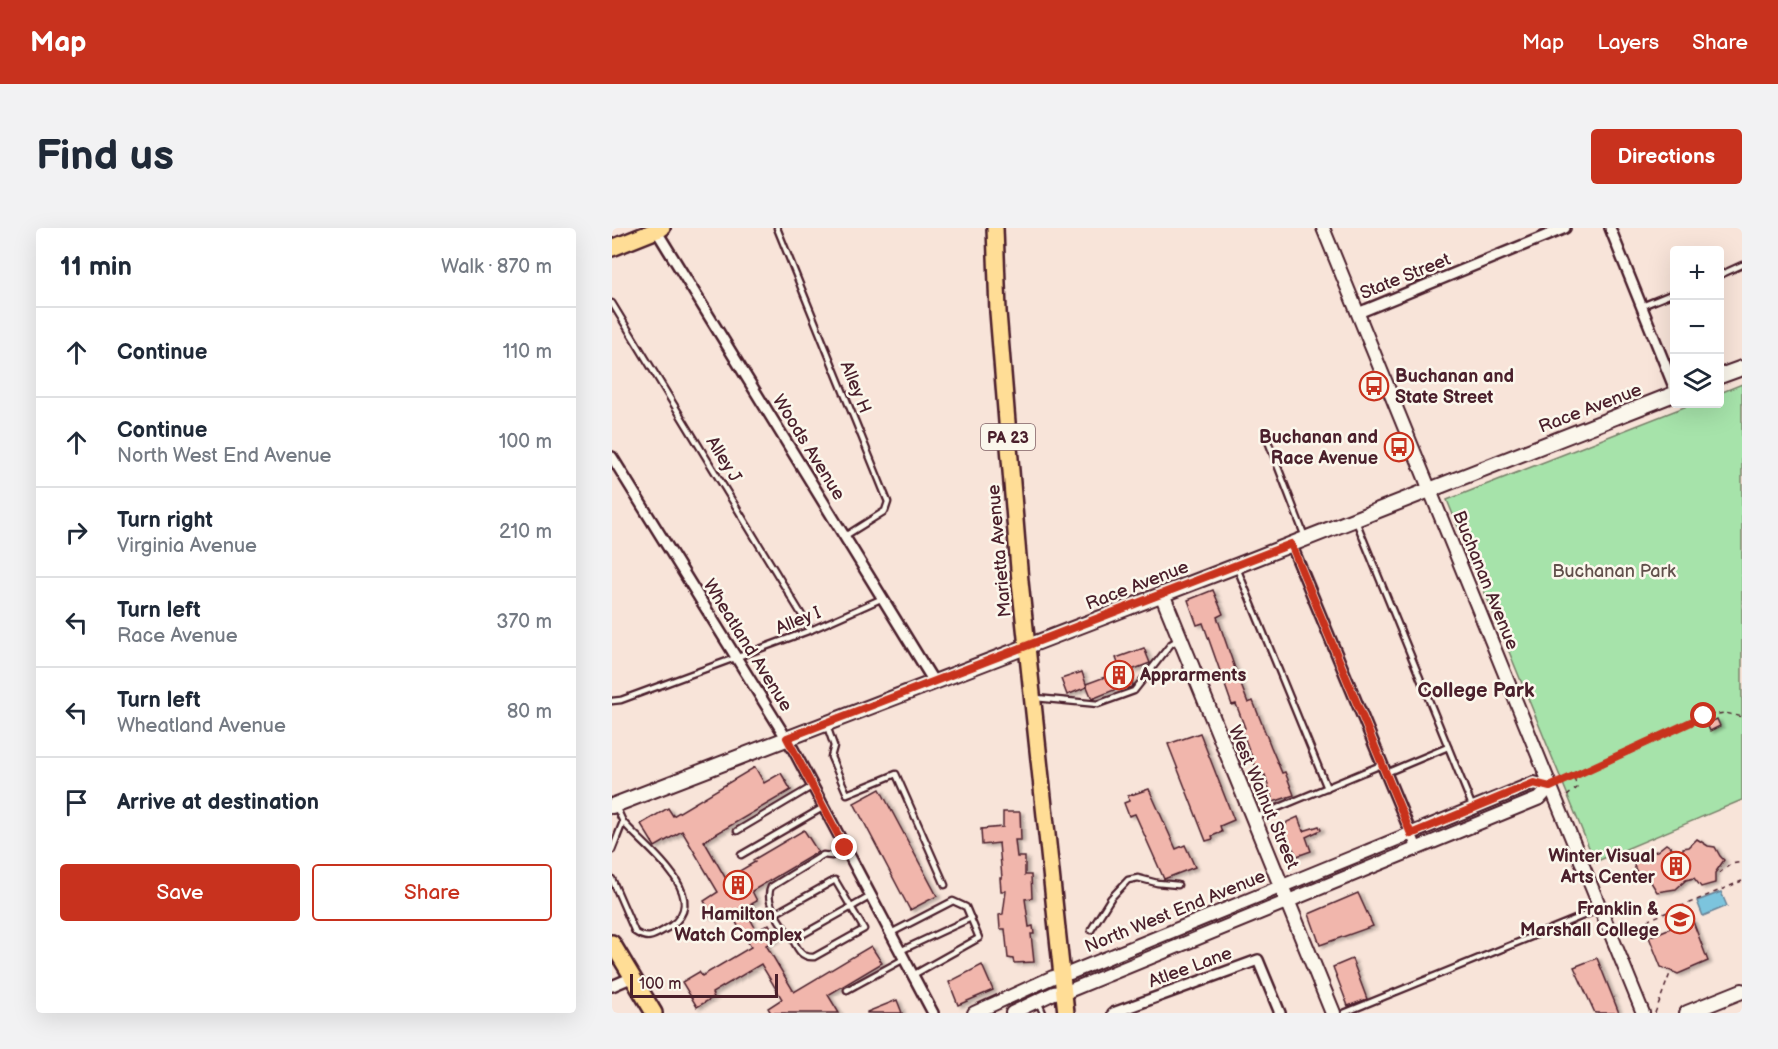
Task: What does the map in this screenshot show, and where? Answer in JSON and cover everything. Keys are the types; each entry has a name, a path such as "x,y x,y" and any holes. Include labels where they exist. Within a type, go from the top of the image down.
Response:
{"main road":[{"name":"Marietta Avenue","path":"995,228 1002,360 1028,646 1066,1013"},
{"path":"612,248 659,229"},
{"path":"1724,374 1742,368"},
{"name":"Race Avenue","path":"614,805 1236,566 1670,396"},
{"name":"West Walnut Street","path":"1162,594 1334,1013"},
{"path":"612,943 654,1013"},
{"path":"1687,1013 1742,990"}],"street":[{"name":"Buchanan Avenue","path":"1323,228 1643,1013"},
{"name":"State Street","path":"1358,313 1565,228"},
{"path":"1610,228 1670,377"},
{"name":"Woods Avenue","path":"659,229 934,682"},
{"name":"Wheatland Avenue","path":"612,457 787,738 933,1013"},
{"path":"1291,544 1417,849"},
{"name":"North West End Avenue","path":"974,1013 1053,977 1070,973 1534,783 1550,787 1540,798 1064,991 1040,1007 1012,1013"},
{"name":"Atlee Lane","path":"1113,1013 1258,960 1280,1013"},
{"path":"612,986 633,977"}],"lane":[{"name":"Alley H","path":"777,228 888,502 885,511 845,536"},
{"path":"1724,273 1742,266"},
{"path":"1642,306 1670,295"},
{"name":"Alley J","path":"612,303 811,630"},
{"path":"1266,436 1306,538"},
{"path":"1355,519 1473,808"},
{"path":"1236,566 1327,788"},
{"name":"Alley I","path":"612,701 621,700 811,630 883,598"},
{"path":"1034,697 1098,704 1134,691 1171,644 1180,639"},
{"path":"826,723 834,746 831,758 847,795 896,774 945,885"},
{"path":"1254,818 1327,788 1448,747"},
{"path":"737,831 813,786"},
{"path":"612,879 635,932 643,937 649,938 674,925 683,914 684,904 678,882 623,822 614,805"},
{"path":"741,855 824,807"},
{"path":"612,850 623,822"},
{"path":"776,913 835,880 864,929 814,957 808,957 801,953 776,913 768,892 771,886 824,855 832,856 845,848"},
{"path":"1091,930 1111,898 1128,880 1138,878 1178,885"},
{"path":"793,940 871,896"},
{"path":"891,933 953,901 966,907 979,938 913,975"},
{"path":"1344,1013 1601,908"},
{"path":"847,990 902,955 970,918"}],"path":[{"path":"1550,787 1704,716 1725,713 1742,717"},
{"path":"1567,796 1577,788 1574,776"},
{"path":"1719,873 1731,864 1742,862"},
{"path":"1622,931 1742,881"},
{"path":"1655,1013 1671,971"}],"green space":[{"name":"Buchanan Park","path":"1742,384 1742,800 1595,862 1447,500 1682,408 1724,408 1724,391"}],"water":[{"path":"1721,892 1727,906 1703,916 1697,901"}],"building":[{"path":"1213,590 1223,614 1217,617 1248,703 1253,701 1282,773 1285,772 1294,795 1273,802 1265,775 1260,777 1248,747 1241,729 1245,728 1236,704 1232,705 1203,623 1197,625 1188,600"},
{"name":"Apprarments","path":"1144,648 1150,663 1129,671 1133,685 1131,687 1127,688 1126,685 1092,699 1086,684 1121,671 1116,658"},
{"path":"1082,672 1087,687 1067,695 1061,679"},
{"path":"1717,719 1720,726 1710,731 1707,724"},
{"path":"1200,733 1234,820 1220,826 1222,832 1206,841 1168,744"},
{"name":"Hamilton Watch Complex","path":"755,767 764,783 781,773 791,790 704,841 726,879 804,830 818,852 752,891 757,901 744,908 757,931 769,924 777,939 766,945 794,992 871,946 882,963 828,995 839,1013 771,1013 768,1008 782,999 761,964 712,993 714,997 697,1007 682,982 699,972 702,976 751,947 729,911 715,919 712,914 708,917 703,909 707,906 704,901 718,892 682,831 655,847 641,824 668,808 673,816"},
{"path":"880,789 937,896 910,910 854,803"},
{"path":"1149,789 1176,849 1185,845 1195,867 1164,879 1135,814 1129,816 1124,803 1129,801 1128,796"},
{"path":"1003,812 1020,812 1021,840 1015,840 1017,857 1025,857 1025,875 1031,875 1032,898 1025,899 1029,927 1033,926 1034,934 1031,934 1034,962 1014,963 1013,959 1008,958 1005,929 1000,929 999,915 1003,914 1006,891 1001,891 999,843 982,845 981,829 1003,827"},
{"path":"1298,817 1303,831 1319,826 1321,830 1306,837 1311,851 1297,856 1290,843 1286,844 1280,831 1284,830 1287,822"},
{"name":"Winter Visual Arts Center","path":"1697,839 1708,846 1715,847 1724,860 1715,873 1715,883 1701,887 1694,878 1686,880 1676,889 1657,892 1646,874 1639,877 1632,861 1643,857 1644,853 1657,851 1666,844 1682,855 1683,848 1689,847"},
{"path":"1358,893 1373,926 1320,945 1309,914"},
{"path":"1692,919 1708,961 1678,974 1661,967 1649,937"},
{"path":"1597,958 1619,1013 1595,1013 1574,967"},
{"path":"1352,959 1367,999 1348,1006 1333,967"},
{"path":"982,965 993,990 958,1005 949,982"},
{"path":"897,1000 902,1013 867,1013 867,1012"}],"place":[{"name":"Buchanan and State Street","path":"1374,386"},
{"name":"Buchanan and Race Avenue","path":"1399,447"},
{"name":"Apprarments","path":"1119,675"},
{"name":"Winter Visual Arts Center","path":"1676,866"},
{"name":"Hamilton Watch Complex","path":"738,885"},
{"name":"Franklin & Marshall College","path":"1680,919"}],"district":[{"name":"College Park","path":"1476,690"}],"route":[{"path":"845,848 787,738 1291,544 1411,834 1534,783 1550,787 1704,716"}]}
